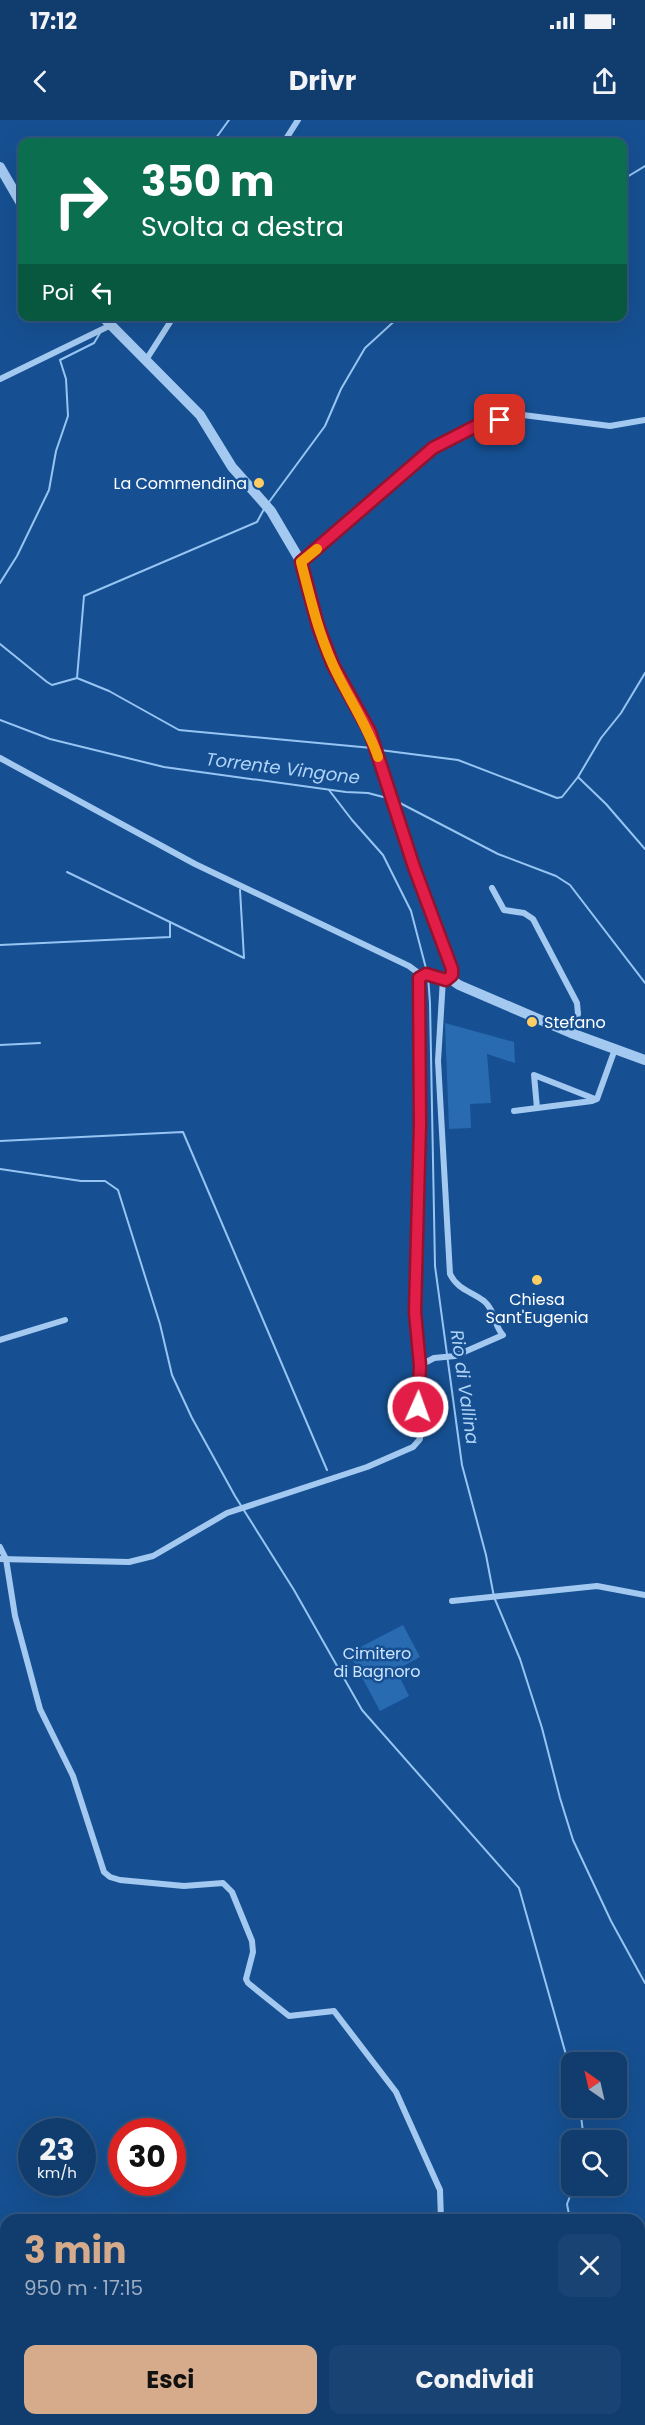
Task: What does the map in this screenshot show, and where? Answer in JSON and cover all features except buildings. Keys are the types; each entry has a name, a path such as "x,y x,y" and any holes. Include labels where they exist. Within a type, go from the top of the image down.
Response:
{"street":[{"path":"287,138 298,120"},
{"path":"0,167 18,198"},
{"path":"106,321 200,415 232,467 271,511 301,562 318,626 333,665 370,732 452,969 452,975 446,979"},
{"path":"146,360 171,321"},
{"path":"0,379 110,327"},
{"path":"301,562 433,448 478,425 523,414 610,426 645,420"},
{"path":"0,758 195,864 426,974 446,979 571,1033 645,1060"},
{"path":"492,888 504,910 524,913 533,919 577,1003 578,1014 571,1033"},
{"path":"3,1559 129,1562 153,1556 227,1513 367,1467 413,1447 420,1439 418,1407 420,1366 415,1312 420,1124 419,982 426,974"},
{"path":"420,1366 434,1358 450,1356 503,1335 498,1330 495,1316 484,1302 456,1285 450,1274 438,1061 446,979"},
{"path":"514,1111 595,1099 600,1093 615,1049"},
{"path":"537,1108 534,1075 595,1099"},
{"path":"0,1340 65,1320"},
{"path":"0,1547 15,1616 40,1709 73,1776 104,1872 120,1880 184,1886 223,1882 232,1892 252,1941 253,1952 246,1978 248,1983 289,2016 334,2011 396,2092 440,2190 441,2214"},
{"path":"452,1601 597,1586 645,1595"}],"green space":[{"path":"445,1023 514,1042 515,1063 487,1054 491,1103 470,1104 471,1128 449,1129"},
{"name":"Cimitero di Bagnoro","path":"403,1625 420,1657 396,1670 409,1696 380,1711 349,1653"}],"waterway":[{"path":"216,138 229,120"},
{"path":"627,177 645,166"},
{"path":"269,502 325,426 341,389 365,348 395,321"},
{"path":"0,583 17,556 49,490 56,451 68,416 66,379 60,360 94,343 100,333"},
{"path":"77,678 84,596 257,522 264,509"},
{"path":"0,644 52,685 77,678 109,691 179,730 372,748"},
{"path":"380,750 458,760 557,798 562,797 578,777 601,738 621,713 645,673"},
{"name":"Torrente Vingone","path":"0,720 50,739 164,767 368,793 387,798"},
{"path":"578,777 606,804 645,849"},
{"name":"Rio di Vallina","path":"329,790 383,855 411,911 428,976 435,1266 462,1465 486,1555 494,1597 520,1659 573,1840 611,1921 645,1983"},
{"name":"Torrente Vingone","path":"398,802 498,854 556,876 570,885 645,983"},
{"path":"67,872 244,958 240,890"},
{"path":"0,945 170,937 170,922"},
{"path":"0,1045 40,1043"},
{"path":"0,1141 183,1132 327,1470"},
{"path":"0,1169 81,1181 105,1181 118,1190 160,1324 172,1375 192,1418 235,1496 294,1590 362,1710 519,1888 565,2052"},
{"path":"581,2118 583,2130"},
{"path":"569,2214 567,2204 570,2196"}],"slow traffic":[{"path":"317,549 301,562 318,626 333,665 370,732 378,757"}],"place":[{"name":"La Commendina","path":"259,483"},
{"name":"Stefano","path":"532,1022"},
{"name":"Chiesa Sant'Eugenia","path":"537,1280"}],"route":[{"path":"418,1407 420,1366 415,1312 420,1124 419,978 426,974 446,980 453,973 414,867 370,732 333,665 318,626 301,562 433,448 478,425 500,420"}]}
